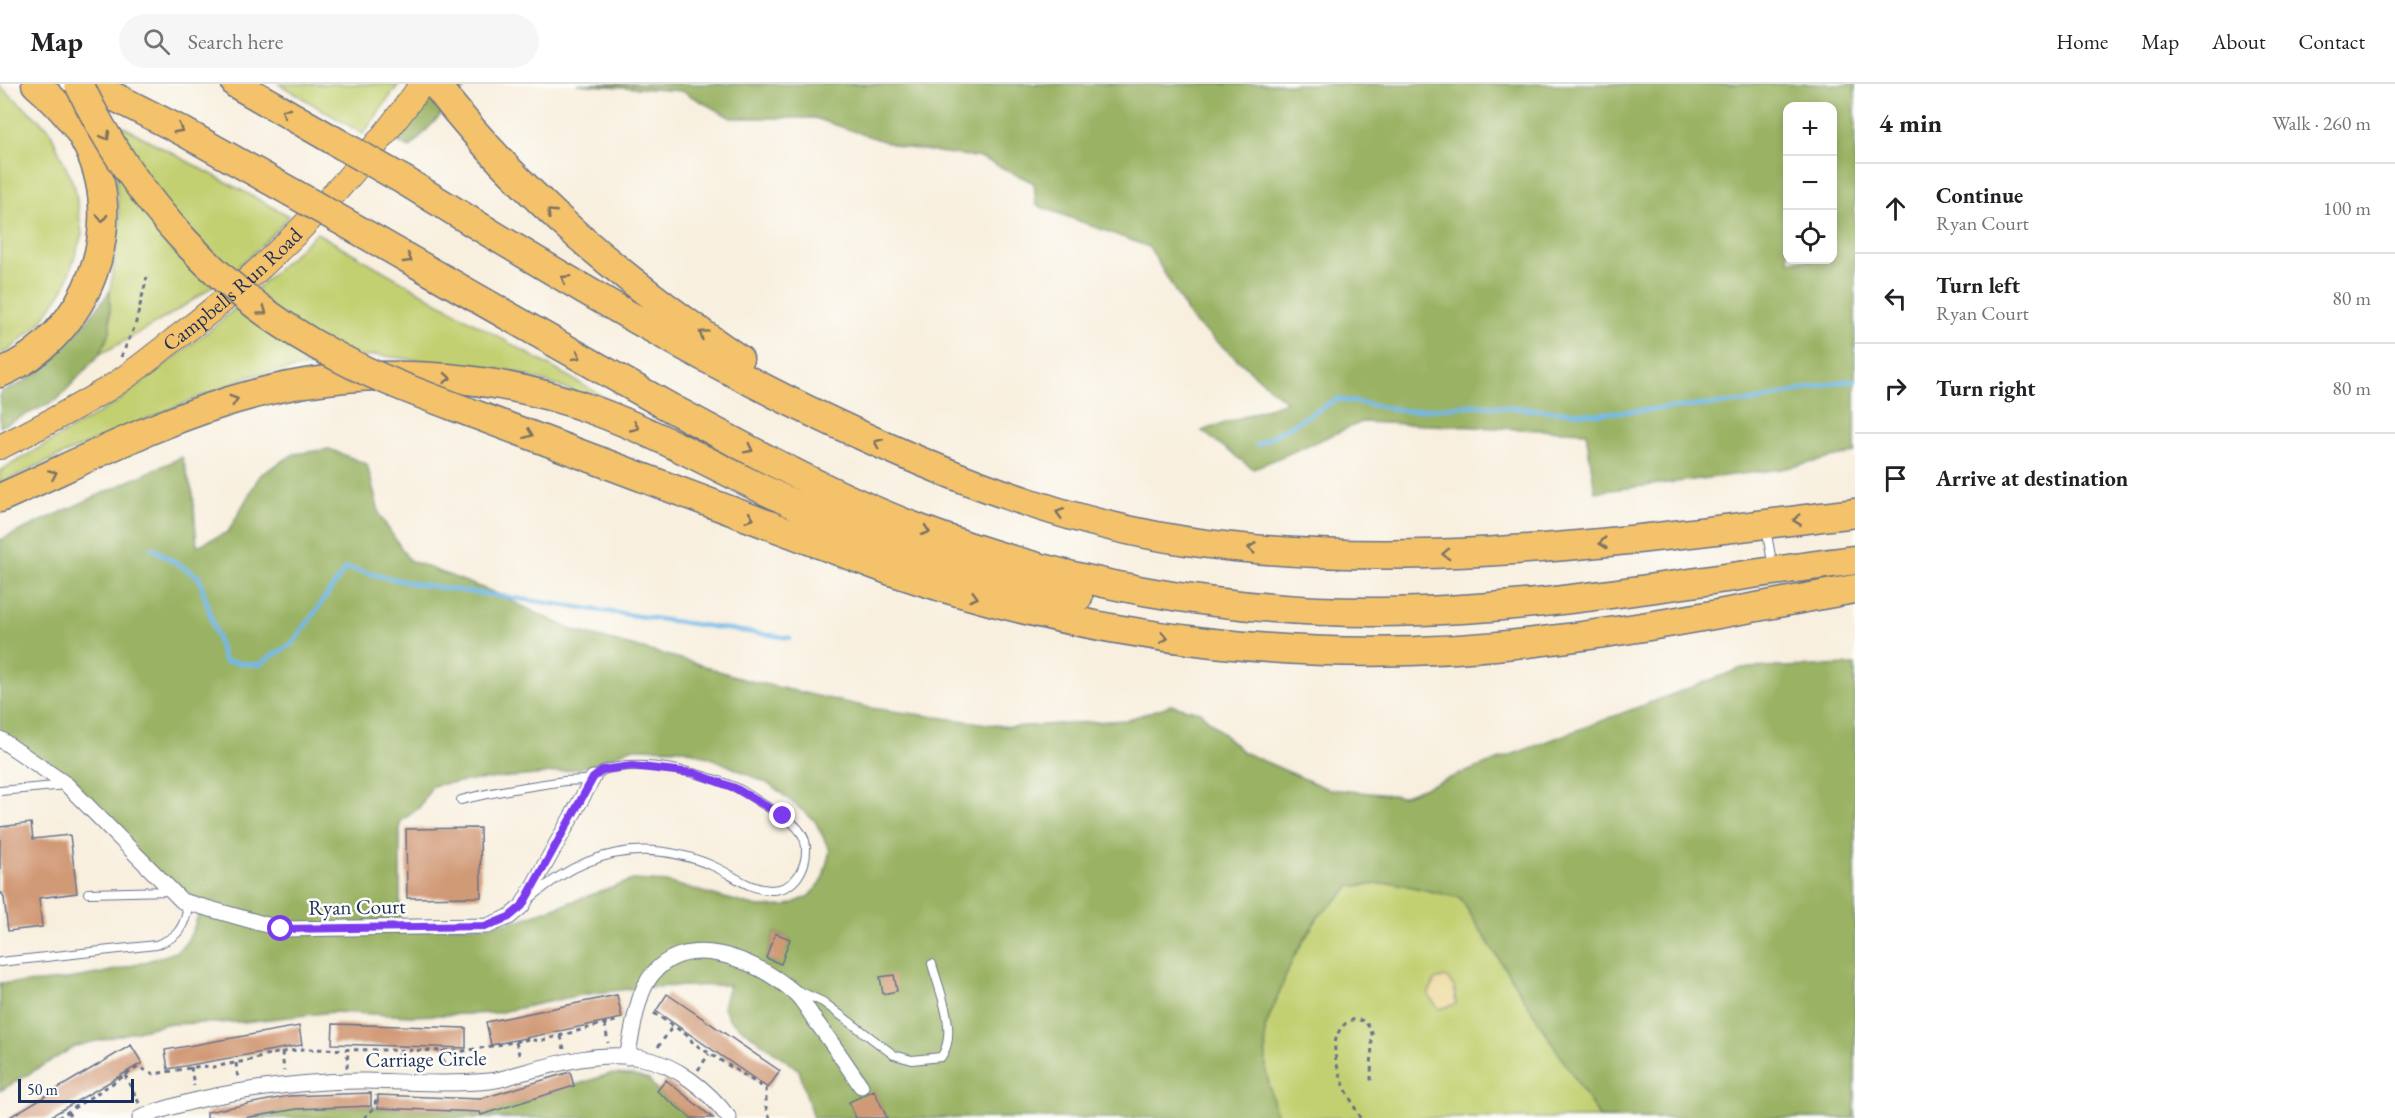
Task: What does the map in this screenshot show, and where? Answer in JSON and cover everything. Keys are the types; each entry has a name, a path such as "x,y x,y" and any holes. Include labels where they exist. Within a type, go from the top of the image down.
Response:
{"highway":[{"path":"0,373 42,348 66,323 77,308 94,275 102,236 101,195 91,156 74,124 36,84"},
{"path":"79,84 103,132 139,187 183,239 229,284 282,325 340,359 404,388 947,590 1011,608 1082,624 1195,642 1249,648 1326,652 1413,652 1534,643 1855,589"},
{"path":"89,84 182,131 576,355 731,440 833,492 919,529 1010,559 1065,574 1192,599 1247,605 1378,612"},
{"path":"236,84 405,180 585,291 698,355 838,426 965,481 1022,502 1077,518 1197,542 1295,552 1378,555 1486,553 1595,544 1855,513"},
{"path":"442,94 530,193 601,258 684,322 838,426"},
{"path":"0,498 173,422 255,394 329,380 366,377 455,379 530,391 595,410 844,525 943,562 1008,581 1107,603 1212,617 1291,619 1571,600 1855,560"}],"main road":[{"name":"Campbells Run Road","path":"0,447 60,417 104,391 222,303 279,251 329,200 387,131 422,84"}],"street":[{"name":"Ryan Court","path":"0,739 67,785 177,896 281,929 487,926 509,917 522,906 593,778"},
{"path":"627,1057 646,984 665,961 691,953 711,952 728,955 757,967 796,994 861,1086"},
{"name":"Carriage Circle","path":"140,1118 202,1100 260,1089 366,1081 434,1084 492,1081 575,1059 627,1057 659,1062 683,1075 709,1096 729,1118"}],"lane":[{"path":"1765,524 1774,571"},
{"path":"461,800 593,778 603,770 632,766 694,773 735,788 783,816 798,829 806,842 807,859 802,873 789,885 773,891 758,888 702,861 668,852 640,850 620,852 588,860 551,880 522,906"},
{"path":"0,791 67,785"},
{"path":"0,962 156,945 179,934 187,912 177,896 88,893"},
{"path":"775,979 823,1002 894,1055 912,1059 932,1059 941,1057 949,1041 948,1025 932,964"}],"path":[{"path":"120,358 135,326 147,277"},
{"path":"654,1013 709,1054 766,1089 766,1107 770,1118"},
{"path":"1360,1118 1344,1089 1334,1050 1337,1032 1347,1020 1356,1018 1366,1022 1372,1033 1371,1082"},
{"path":"58,1118 138,1067 154,1074 191,1067 213,1067 303,1048 464,1051 530,1039 537,1041 584,1031 591,1027 624,1019"},
{"path":"664,1038 673,1026"},
{"path":"705,1059 709,1054"},
{"path":"191,1067 192,1073"},
{"path":"125,1075 134,1094"},
{"path":"364,1118 375,1107"},
{"path":"68,1112 71,1118"}],"green space":[{"path":"279,84 399,84 363,134"},
{"path":"440,84 469,84 410,148 397,142"},
{"path":"577,84 1855,84 1855,453 1782,469 1595,492 1586,432 1362,422 1253,469 1202,431 1286,402 1192,320 1149,247 1036,205 1034,183 982,158 901,147 815,118 731,118 682,91"},
{"path":"0,86 49,129 75,188 82,234 65,287 40,323 8,351 0,353"},
{"path":"122,126 289,216 269,238 225,277 177,311 100,354 110,331 110,291 120,223 116,183"},
{"path":"317,233 625,409 516,372 375,355 251,376 91,442 0,483 0,471 116,403 220,322"},
{"path":"110,291 110,331 100,354 57,400 0,427 0,392 16,386 47,364 75,335"},
{"path":"329,449 367,464 380,516 409,560 495,593 572,630 692,662 746,680 871,708 1010,727 1126,720 1171,705 1200,712 1243,752 1328,789 1402,796 1742,668 1855,665 1855,1118 1600,1118 1460,898 1394,883 1351,886 1318,917 1293,958 1265,1028 1266,1072 1277,1118 887,1118 874,1091 856,1118 813,1118 799,1070 730,1020 723,1007 729,985 645,987 580,995 497,1013 411,1016 333,1012 243,1022 166,1024 76,1046 0,1091 0,983 40,982 81,977 171,954 181,948 188,939 201,907 182,901 67,785 0,739 0,540 182,457 193,494 197,546 228,532 260,475 294,454","holes":["631,748 685,749 716,760 771,785 815,821 830,851 822,881 810,896 786,906 758,907 666,882 633,880 523,919 487,926 400,927 400,822 419,808 432,786 569,770 599,763","775,933 790,939 780,963 766,958"]},
{"path":"1547,852 1855,1118 1277,1118 1266,1072 1265,1028 1293,958 1318,917 1351,886 1394,883"},
{"path":"610,1074 631,1075 649,1080 657,1091 691,1118 245,1118 293,1109 371,1106 471,1112 481,1115"}],"sand":[{"path":"1446,977 1454,987 1456,1004 1439,1009 1428,995 1435,980"}],"building":[{"path":"31,823 33,839 70,835 77,893 39,898 42,927 8,931 4,898 2,893 0,894 0,827"},
{"path":"480,828 481,897 407,898 406,829"},
{"path":"775,933 790,939 781,964 766,958"},
{"path":"894,975 897,991 883,994 880,977"},
{"path":"667,994 780,1071 768,1088 656,1011"},
{"path":"617,995 622,1018 491,1045 486,1022"},
{"path":"333,1024 466,1028 466,1048 332,1044"},
{"path":"299,1026 302,1045 168,1069 165,1050"},
{"path":"131,1045 142,1063 48,1118 8,1118"},
{"path":"570,1072 574,1086 481,1115 480,1112 378,1108 378,1095 480,1099"},
{"path":"666,1080 713,1118 691,1118 657,1091"},
{"path":"874,1090 887,1118 856,1118 849,1102"},
{"path":"371,1093 371,1106 297,1109 245,1118 207,1118 207,1112 289,1096"}],"waterway":[{"path":"1257,445 1337,399 1407,411 1474,405 1596,414 1756,401 1831,383 1855,380"},
{"path":"152,548 199,577 224,661 258,665 293,643 346,568 416,584 790,638"}],"route":[{"path":"281,929 487,926 509,917 522,906 593,778 603,770 632,766 694,773 735,788 783,816"}]}
